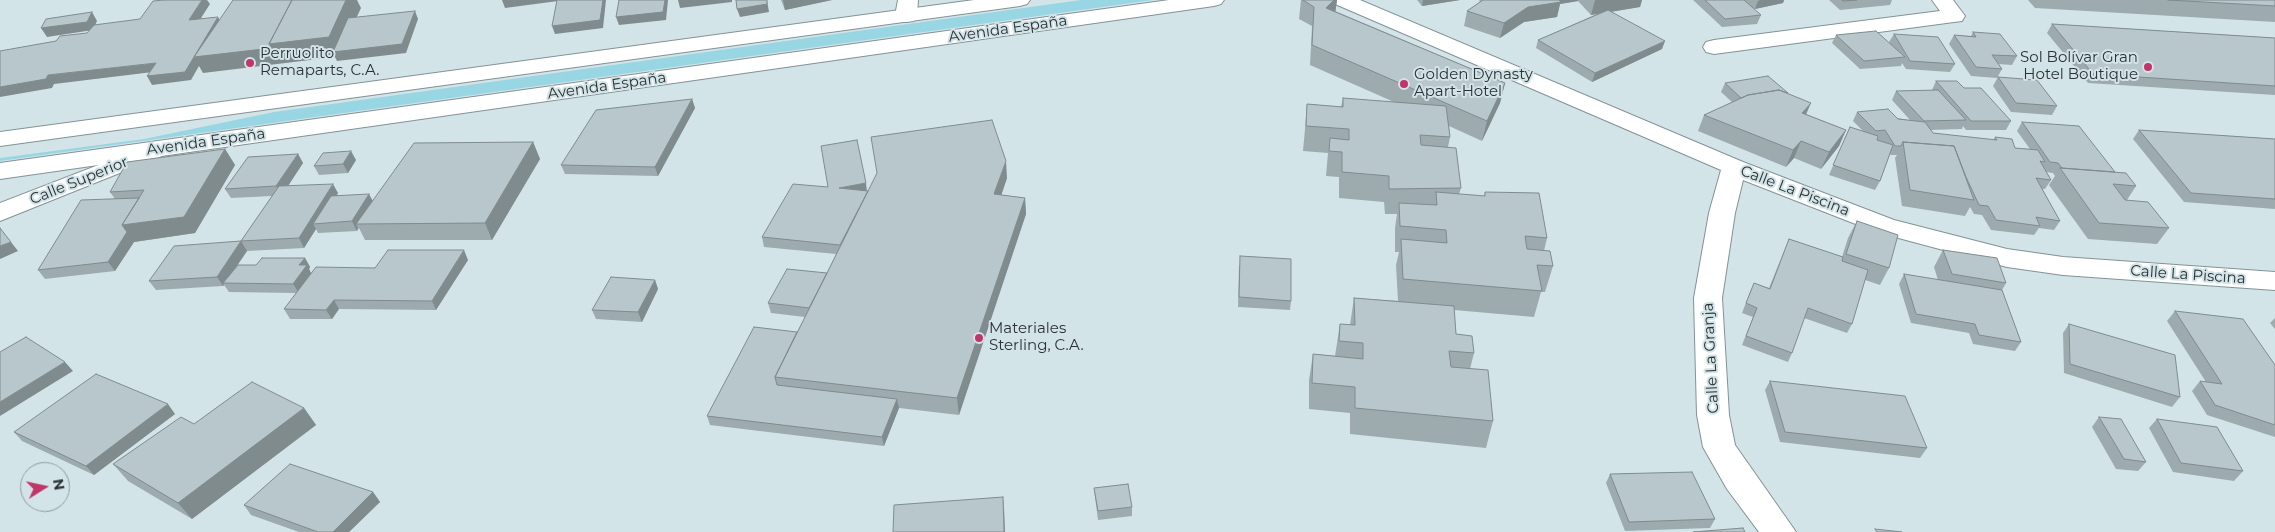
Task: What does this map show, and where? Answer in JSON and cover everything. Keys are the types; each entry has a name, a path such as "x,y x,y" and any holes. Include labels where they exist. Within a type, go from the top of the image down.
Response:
{"main road":[{"name":"Avenida España","path":"0,139 907,8 1020,0"},
{"name":"Avenida España","path":"0,171 1214,0"},
{"name":"Calle La Piscina","path":"1342,0 1806,197 1885,226 2007,258 2063,266 2275,281"},
{"path":"1714,47 1954,16 1942,0"},
{"name":"Calle Superior","path":"0,213 158,149"},
{"name":"Calle La Granja","path":"1734,167 1722,212 1708,298 1713,414 1719,447 1738,480 1779,532"}],"shaded area":[{"path":"1081,0 1153,0 0,161 0,158 144,139 274,112"}],"building":[{"path":"202,0 189,20 218,17 185,72 147,76 156,63 48,75 46,79 0,87 0,51 56,41 60,36 87,33 94,25 140,19 153,1"},
{"path":"233,0 292,0 269,44 272,48 194,57"},
{"path":"292,0 346,0 329,37 269,44"},
{"path":"557,0 603,0 600,20 552,26"},
{"path":"619,0 665,0 663,12 616,17"},
{"path":"736,0 767,0 767,4 737,9"},
{"path":"1303,0 1334,0 1326,8 1505,83 1487,121 1312,45 1314,7"},
{"path":"1483,0 1559,0 1561,2 1528,7 1504,23 1467,11"},
{"path":"1705,0 1744,0 1761,15 1725,19"},
{"path":"2168,0 2275,0 2275,6"},
{"path":"1608,10 1665,41 1595,73 1538,40"},
{"path":"415,11 402,44 333,52 348,18"},
{"path":"92,12 87,22 41,28 46,19"},
{"path":"2052,24 2275,38 2275,86 2093,74"},
{"path":"1876,31 1905,57 1864,61 1836,35"},
{"path":"1973,32 2000,34 2017,56 1992,55 2002,69 1976,67 1954,35 1976,37"},
{"path":"1894,34 1938,37 1955,64 1910,61"},
{"path":"1768,76 1788,93 1779,90 1741,98 1725,83"},
{"path":"1998,77 2037,80 2057,106 2016,103"},
{"path":"1936,81 1957,81 1964,88 1981,88 2011,121 1971,121"},
{"path":"1779,90 1811,103 1802,113 1846,130 1829,152 1801,141 1793,150 1704,115 1748,95"},
{"path":"1938,90 1966,120 1924,121 1896,91"},
{"path":"1343,98 1446,106 1450,137 1420,135 1421,145 1456,148 1461,188 1389,189 1389,176 1342,172 1342,152 1329,151 1330,138 1349,140 1349,129 1306,126 1307,104 1343,107"},
{"path":"692,99 655,167 561,165 596,110"},
{"path":"1888,109 1898,119 1925,122 1933,133 1997,140 1995,137 2012,139 2015,148 2038,150 2045,162 2040,161 2051,180 2036,178 2060,221 2036,217 2040,226 1996,220 1988,206 1979,205 1954,146 1903,142 1901,146 1895,146 1885,130 1876,131 1857,112"},
{"path":"992,120 1006,161 994,194 1025,198 957,398 775,377 877,173 871,137"},
{"path":"2022,122 2079,126 2115,172 2062,168 2058,163 2050,162"},
{"path":"1850,127 1878,136 1877,140 1893,145 1880,181 1833,165"},
{"path":"2139,130 2275,139 2275,199 2191,193"},
{"path":"857,140 866,183 839,188 868,191 840,245 762,237 793,184 828,187 821,146"},
{"path":"533,142 485,223 356,224 414,143"},
{"path":"1903,142 1954,146 1974,200 1910,190"},
{"path":"225,149 184,217 122,225 144,190 110,192 127,162"},
{"path":"351,151 343,164 314,166 323,153"},
{"path":"298,154 276,186 225,189 248,157"},
{"path":"2060,168 2126,173 2136,186 2113,184 2125,200 2148,202 2169,228 2099,223"},
{"path":"333,184 299,238 241,241 279,186"},
{"path":"1436,192 1485,196 1485,192 1539,193 1547,238 1525,236 1527,249 1550,251 1553,266 1537,265 1542,291 1403,279 1401,239 1447,243 1446,230 1400,226 1399,203 1437,205"},
{"path":"369,194 352,221 313,224 331,196"},
{"path":"139,198 122,225 127,232 108,262 38,270 81,200"},
{"path":"1857,221 1898,235 1889,268 1846,254"},
{"path":"0,228 11,242 0,246"},
{"path":"1789,239 1843,257 1842,261 1868,270 1852,324 1808,308 1792,353 1746,336 1757,308 1746,303 1754,283 1770,289"},
{"path":"241,241 217,277 149,281 174,246"},
{"path":"388,250 464,250 432,301 334,300 326,310 284,309 316,267 375,268"},
{"path":"1943,250 1997,258 2006,283 1952,274"},
{"path":"1240,256 1291,259 1291,301 1239,297"},
{"path":"262,258 305,258 299,265 307,265 293,284 223,283 238,265 256,265"},
{"path":"787,269 827,273 809,308 768,303"},
{"path":"1904,274 2002,290 2021,342 1979,335 1975,324 1916,314"},
{"path":"611,277 655,280 638,312 592,310"},
{"path":"1354,298 1454,306 1456,334 1472,336 1474,353 1449,351 1451,367 1488,370 1493,421 1355,408 1355,387 1312,383 1313,354 1363,359 1363,343 1339,341 1340,324 1355,325"},
{"path":"2175,311 2243,319 2275,365 2275,425 2215,405 2200,381 2222,384"},
{"path":"2069,324 2175,355 2180,397 2070,364"},
{"path":"754,327 797,332 775,377 777,385 897,399 882,437 707,416"},
{"path":"26,337 65,362 0,402 0,352"},
{"path":"96,374 168,404 86,466 14,432"},
{"path":"1770,381 1905,396 1927,448 1785,432"},
{"path":"252,382 304,408 178,503 113,464 181,417 194,424"},
{"path":"2099,417 2121,419 2146,462 2124,459"},
{"path":"2157,419 2217,427 2243,471 2181,463"},
{"path":"290,464 373,492 333,532 318,532 244,505"},
{"path":"1692,472 1715,519 1629,522 1610,474"},
{"path":"1128,484 1132,507 1098,511 1094,488"},
{"path":"1003,497 1004,532 893,532 894,505"},
{"path":"1743,528 1745,532 1693,532"},
{"path":"1875,529 1902,532 1877,532"}],"place":[{"name":"Perruolito Remaparts, C.A.","path":"250,63"},
{"name":"Sol Bolívar Gran Hotel Boutique","path":"2148,67"},
{"name":"Golden Dynasty Apart-Hotel","path":"1404,84"},
{"name":"Materiales Sterling, C.A.","path":"979,338"}]}
